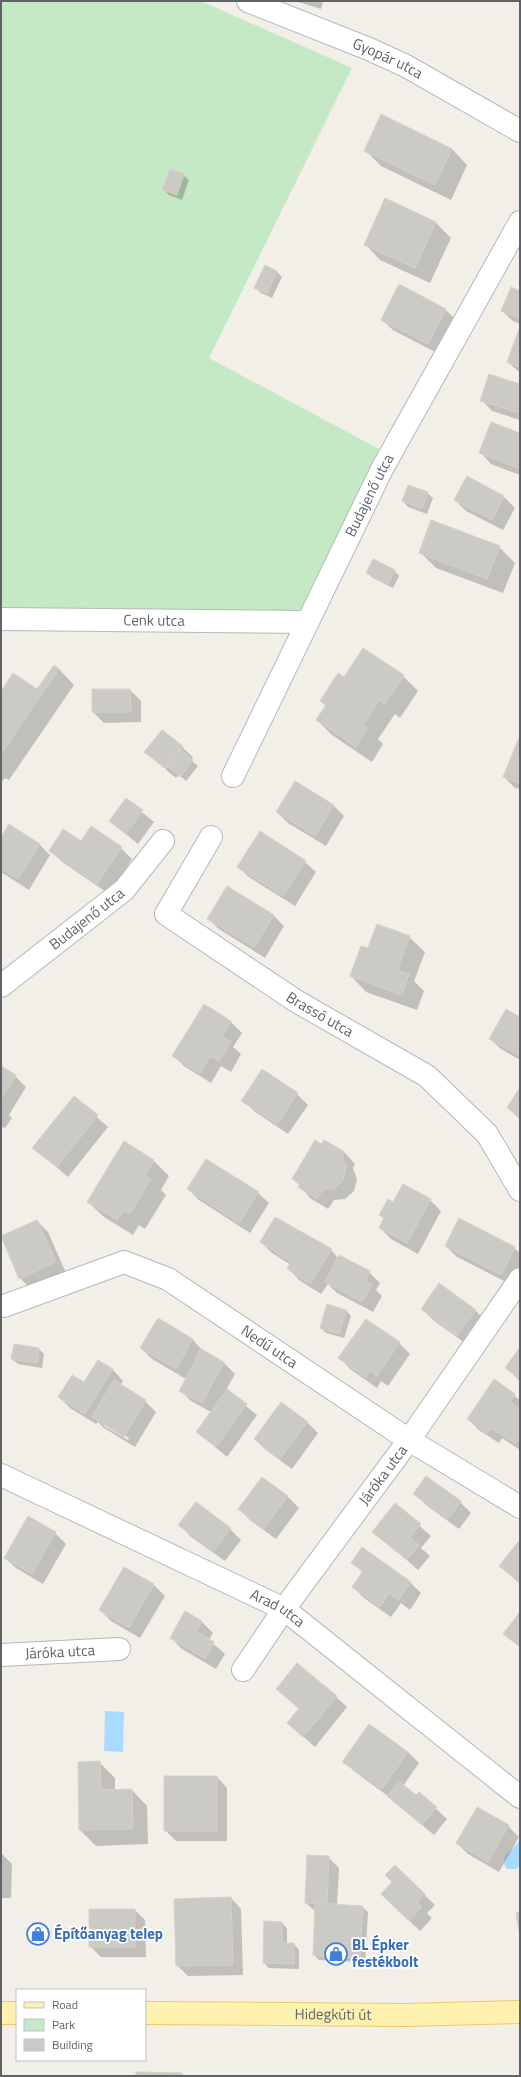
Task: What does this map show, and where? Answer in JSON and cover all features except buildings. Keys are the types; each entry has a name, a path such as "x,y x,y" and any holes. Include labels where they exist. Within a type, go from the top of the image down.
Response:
{"main road":[{"path":"1,2012 16,2012"},
{"name":"Hidegkúti út","path":"146,2013 405,2015 520,2012"}],"street":[{"name":"Gyopár utca","path":"248,1 368,49 406,66 520,131"},
{"name":"Budajenő utca","path":"233,776 382,469 520,222"},
{"name":"Cenk utca","path":"1,619 307,622"},
{"name":"Brassó utca","path":"210,836 166,914 296,1001 427,1076 487,1134 520,1190"},
{"name":"Budajenő utca","path":"1,986 124,890 163,841"},
{"name":"Nedű utca","path":"4,1306 124,1262 168,1279 409,1440 520,1507"},
{"name":"Járóka utca","path":"243,1670 284,1609 409,1440 520,1279"},
{"name":"Arad utca","path":"1,1474 284,1609 520,1797"},
{"name":"Járóka utca","path":"1,1655 119,1649"}],"green space":[{"path":"1,1 201,1 352,68 209,358 379,449 301,612 1,611"}],"water":[{"path":"105,1711 124,1712 123,1752 104,1751"},
{"path":"520,1841 520,1865 516,1869 507,1869 504,1864 505,1856"}],"place":[{"name":"Építőanyag telep","path":"38,1934"},
{"name":"BL Épker festékbolt","path":"336,1954"}]}
